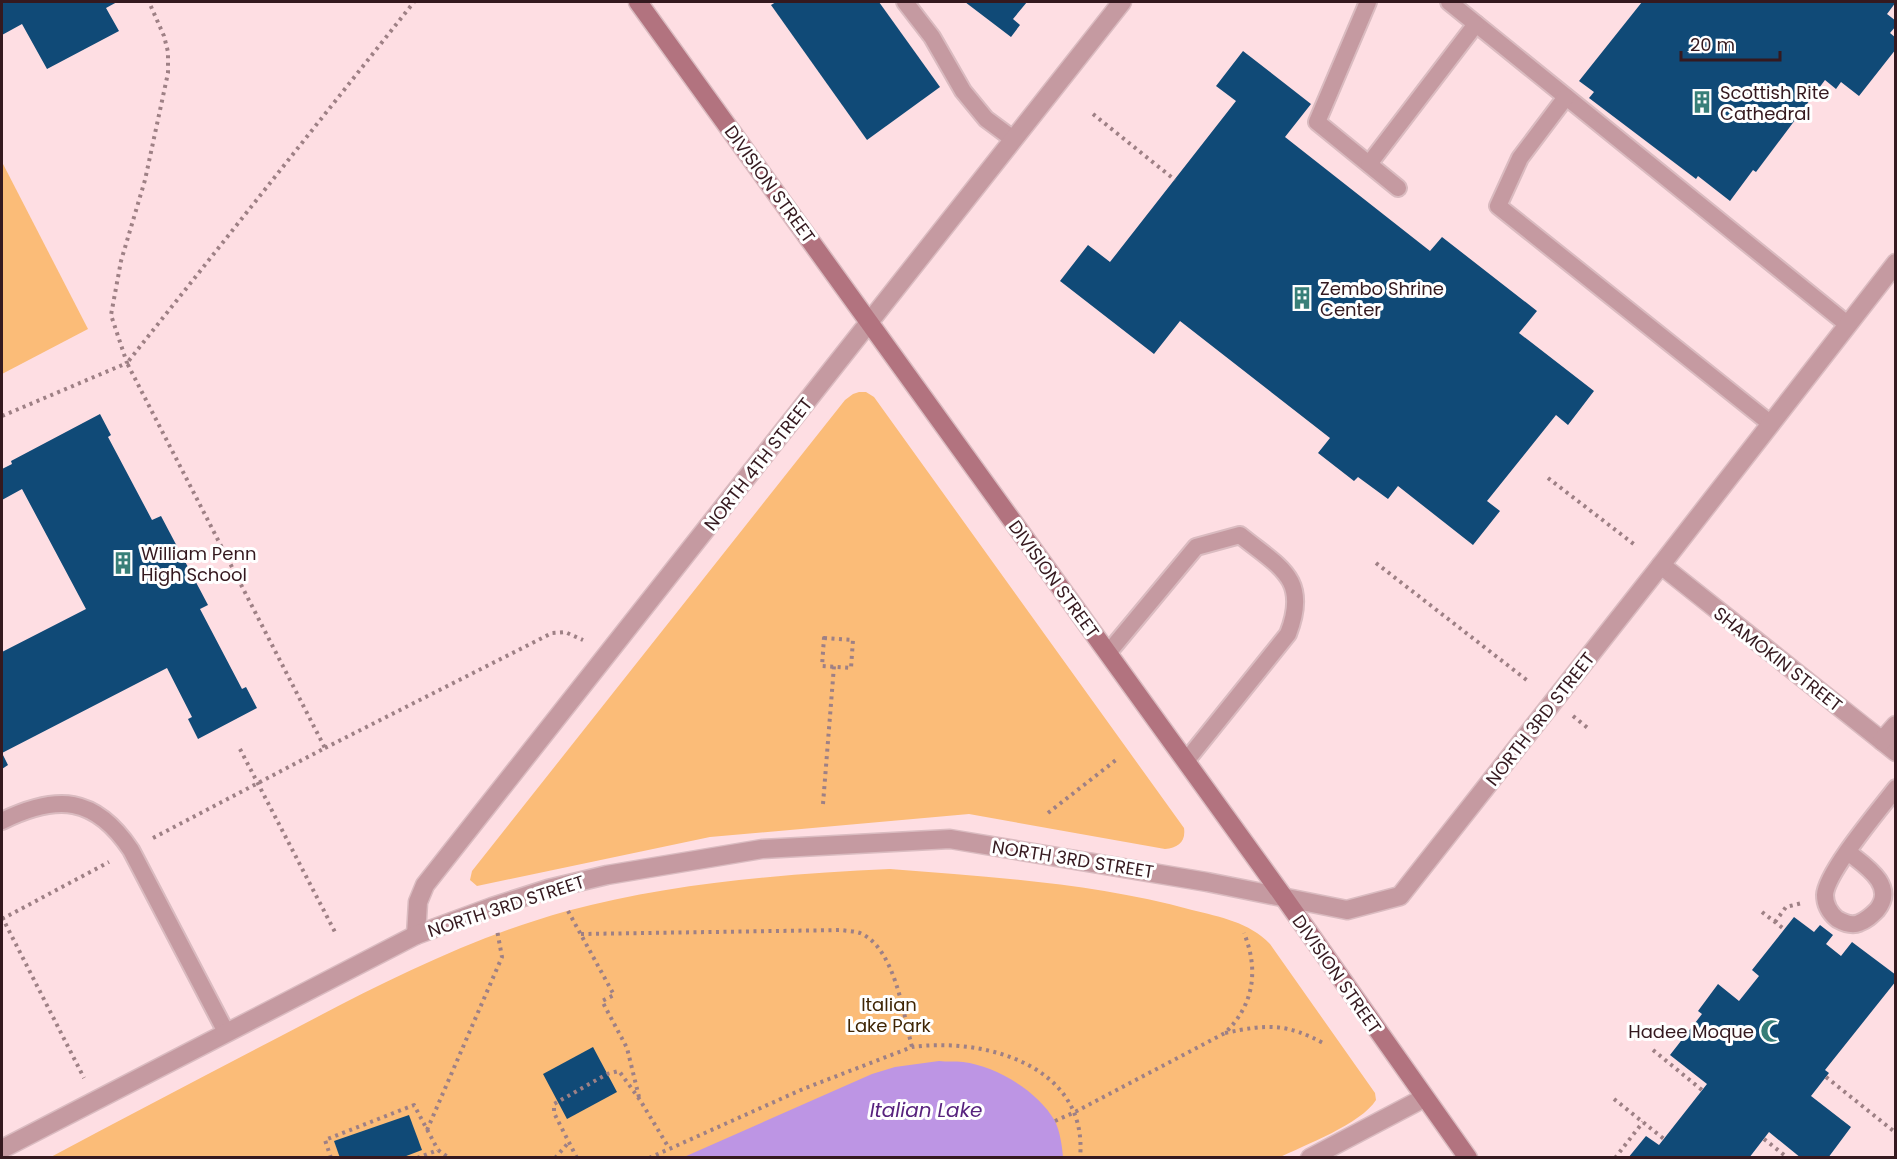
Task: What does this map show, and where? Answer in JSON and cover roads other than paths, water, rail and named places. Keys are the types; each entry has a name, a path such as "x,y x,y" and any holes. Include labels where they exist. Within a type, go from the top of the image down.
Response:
{"main road":[{"name":"DIVISION STREET","path":"638,2 1283,896 1468,1158"}],"street":[{"name":"NORTH 4TH STREET","path":"417,935 418,902 425,885 1122,2"},
{"name":"NORTH 3RD STREET","path":"2,1149 417,935 548,889 607,875 762,849 950,839 1131,868 1347,910 1400,896 1661,566 1896,263"},
{"name":"SHAMOKIN STREET","path":"1661,566 1889,747"},
{"path":"1889,747 1896,725"},
{"path":"1310,1158 1424,1098"}],"lane":[{"path":"905,2 932,37 963,91 986,119 1013,139"},
{"path":"1368,2 1317,122 1398,188"},
{"path":"1449,2 1847,324"},
{"path":"1369,164 1476,24"},
{"path":"1566,97 1520,158 1497,207 1772,424"},
{"path":"1108,653 1196,547 1240,535 1288,575 1296,595 1295,616 1288,634 1186,762"},
{"path":"1848,852 1896,788"},
{"path":"2,822 29,808 52,803 76,805 106,820 131,850 226,1032"}],"water":[{"name":"Italian Lake","path":"939,1061 976,1064 1002,1075 1027,1090 1048,1110 1055,1121 1061,1139 1063,1157 684,1157 872,1074 895,1067"}],"place":[{"name":"Scottish Rite Cathedral","path":"1702,102"},
{"name":"Zembo Shrine Center","path":"1302,298"},
{"name":"William Penn High School","path":"123,563"},
{"name":"Hadee Moque","path":"1772,1031"}],"park label":[{"name":"Italian Lake Park","path":"889,1014"}]}
